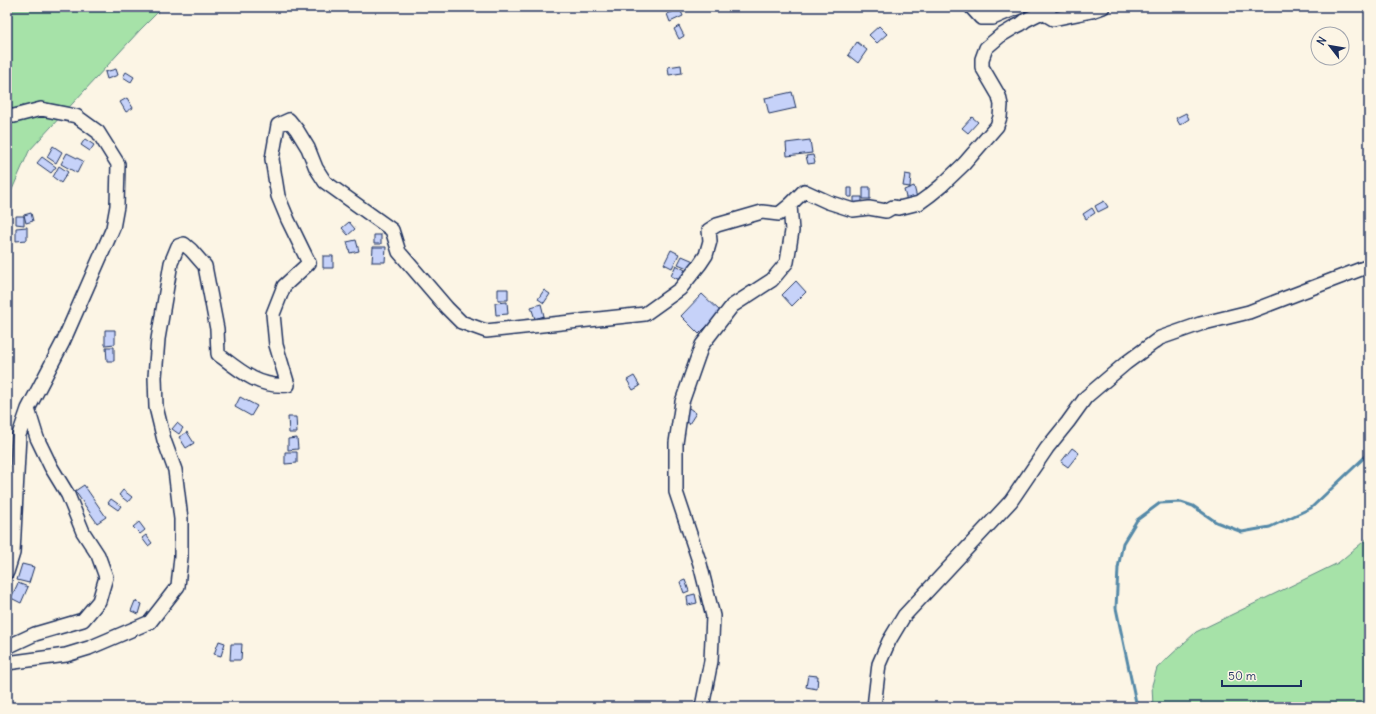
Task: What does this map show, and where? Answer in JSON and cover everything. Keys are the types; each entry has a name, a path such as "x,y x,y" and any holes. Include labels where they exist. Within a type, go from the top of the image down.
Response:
{"street":[{"path":"971,7 981,18 993,18 1019,7"},
{"path":"7,663 66,655 89,648 150,622 178,586 181,558 181,519 175,470 164,440 156,407 155,377 158,339 171,263 178,246 184,244 205,266 217,329 218,354 241,372 264,384 277,386 288,385 276,345 273,314 284,286 309,263 278,196 272,159 278,125 289,120 298,130 308,148 316,168 325,182 392,230 399,252 461,322 486,331 645,314 680,289 700,264 706,254 710,241 709,230 716,225 762,212 779,214 790,206 804,192 813,194 828,202 853,210 869,208 886,211 894,207 899,208 919,203 941,186 964,164 997,126 1000,117 1001,105 999,96 982,67 982,59 986,48 1000,36 1042,12 1048,12 1053,19 1092,11 1103,7"},
{"path":"7,116 14,116 41,109 76,116 98,132 118,164 117,206 113,228 63,342 28,409 19,435 13,553 7,572"},
{"path":"702,707 711,661 713,616 700,564 676,492 676,443 682,402 702,345 732,306 772,280 787,262 792,231 790,206"},
{"path":"874,707 879,664 889,641 904,616 1012,501 1047,448 1086,397 1126,363 1160,338 1200,324 1248,312 1369,266"},
{"path":"7,647 35,634 83,620 99,601 106,577 98,555 83,532 68,496 51,467 40,444 28,409"}],"green space":[{"path":"7,7 163,7 29,151 7,201"},
{"path":"1369,537 1369,707 1153,707 1152,685 1157,668 1196,632 1338,563"}],"building":[{"path":"680,9 683,16 670,22 667,14"},
{"path":"679,26 684,36 679,39 674,29"},
{"path":"879,26 887,34 877,43 869,35"},
{"path":"857,42 867,50 858,63 848,55"},
{"path":"681,65 682,73 669,75 668,67"},
{"path":"116,69 118,75 107,79 105,72"},
{"path":"126,72 134,77 131,82 123,77"},
{"path":"792,92 796,108 769,114 765,98"},
{"path":"127,98 133,108 126,112 120,102"},
{"path":"1186,113 1189,119 1180,125 1176,118"},
{"path":"972,117 978,122 968,133 962,128"},
{"path":"85,139 94,145 90,151 81,145"},
{"path":"810,140 812,153 787,156 786,143"},
{"path":"53,146 62,152 56,163 47,157"},
{"path":"67,153 83,161 77,173 61,164"},
{"path":"813,155 815,163 808,164 806,156"},
{"path":"42,157 56,167 51,173 37,163"},
{"path":"59,166 68,172 61,183 53,177"},
{"path":"905,174 911,175 910,187 903,186"},
{"path":"914,186 917,198 907,201 904,190"},
{"path":"863,187 870,187 870,199 863,199"},
{"path":"848,188 852,188 852,197 848,197"},
{"path":"854,197 862,197 862,204 854,203"},
{"path":"1104,201 1108,207 1098,212 1095,206"},
{"path":"1092,208 1095,213 1086,219 1083,214"},
{"path":"31,213 33,221 26,223 24,215"},
{"path":"16,216 24,216 24,225 16,224"},
{"path":"349,222 355,229 348,235 342,228"},
{"path":"27,227 27,240 16,241 16,228"},
{"path":"374,235 381,235 381,244 374,244"},
{"path":"356,240 359,251 350,253 347,242"},
{"path":"373,247 386,247 385,262 372,262"},
{"path":"671,250 679,254 672,268 664,264"},
{"path":"323,256 333,256 333,268 323,268"},
{"path":"682,256 696,262 692,270 678,264"},
{"path":"676,265 685,270 680,280 671,276"},
{"path":"796,281 806,292 792,306 782,295"},
{"path":"498,289 508,289 508,300 498,300"},
{"path":"544,290 550,294 544,303 538,299"},
{"path":"702,294 721,312 699,334 681,316"},
{"path":"507,302 508,314 496,315 495,303"},
{"path":"541,304 544,316 535,319 531,307"},
{"path":"105,330 115,330 115,344 105,345"},
{"path":"106,347 114,347 114,361 107,361"},
{"path":"634,376 640,386 633,390 627,380"},
{"path":"240,397 257,406 251,416 235,407"},
{"path":"689,408 696,413 689,424 682,419"},
{"path":"288,417 296,417 297,433 289,433"},
{"path":"177,423 183,428 179,434 172,429"},
{"path":"187,432 194,443 186,448 179,437"},
{"path":"297,438 298,449 288,450 288,439"},
{"path":"1072,448 1079,453 1068,467 1061,462"},
{"path":"285,452 297,452 297,463 285,464"},
{"path":"84,485 106,517 97,523 75,491"},
{"path":"123,490 132,497 128,502 119,495"},
{"path":"111,499 121,506 118,510 108,503"},
{"path":"139,522 145,530 140,534 133,527"},
{"path":"146,535 152,543 148,546 142,538"},
{"path":"22,564 34,567 29,583 17,580"},
{"path":"685,580 689,591 684,593 680,582"},
{"path":"18,583 28,587 21,603 11,598"},
{"path":"695,594 697,603 688,605 687,596"},
{"path":"135,601 142,604 139,614 131,611"},
{"path":"219,641 225,643 221,656 214,654"},
{"path":"231,644 242,644 241,660 230,660"},
{"path":"808,675 818,676 817,689 806,687"}],"waterway":[{"path":"1137,707 1116,608 1118,568 1123,543 1137,520 1160,503 1181,502 1193,506 1216,522 1242,532 1270,527 1311,508 1369,453"}]}
